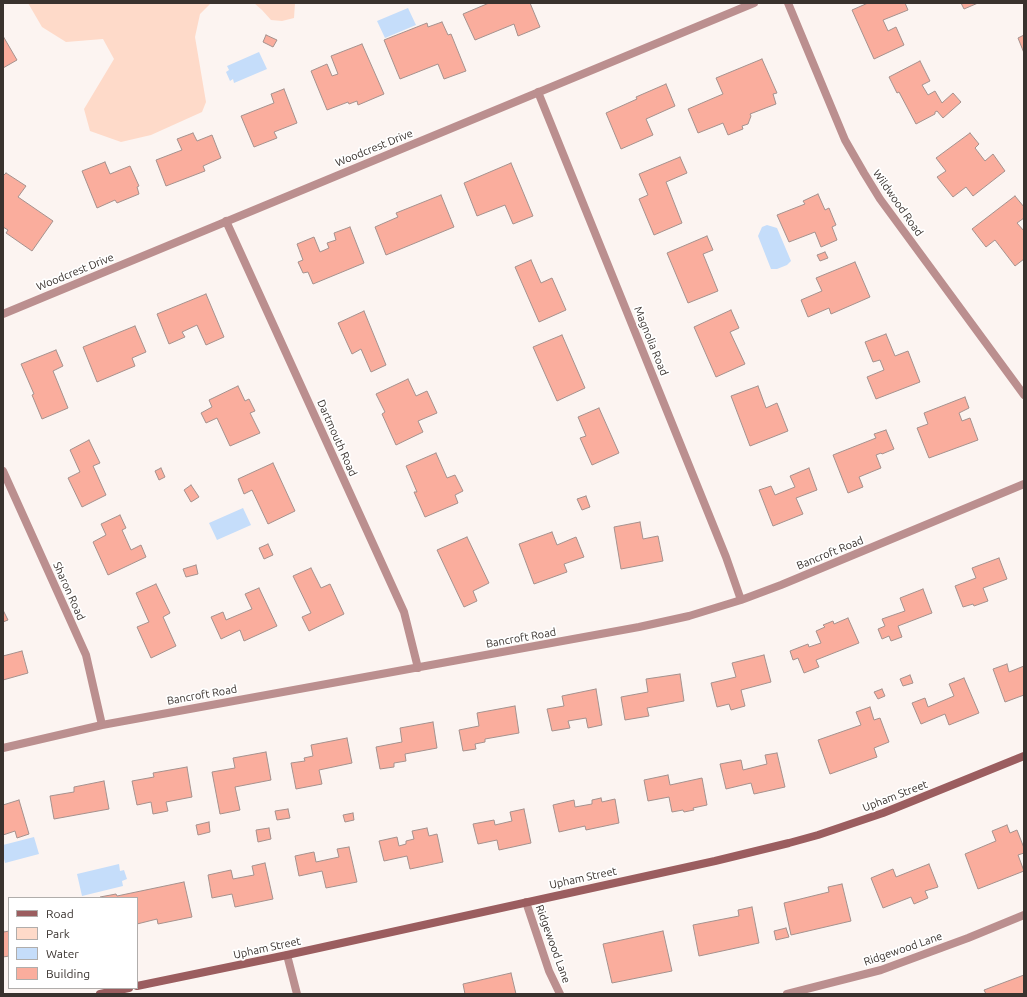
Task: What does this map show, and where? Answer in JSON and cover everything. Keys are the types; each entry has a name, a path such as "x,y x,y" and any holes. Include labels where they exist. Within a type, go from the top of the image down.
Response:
{"main road":[{"name":"Upham Street","path":"138,986 287,955 722,859 818,835 864,820 1024,756"},
{"path":"100,994 124,989"}],"street":[{"name":"Woodcrest Drive","path":"3,314 754,3"},
{"name":"Wildwood Road","path":"788,3 840,128 864,173 896,221 1024,395"},
{"name":"Magnolia Road","path":"538,92 726,557 741,600"},
{"name":"Dartmouth Road","path":"226,221 404,612 418,668"},
{"name":"Sharon Road","path":"3,471 86,655 102,725"},
{"name":"Bancroft Road","path":"3,748 102,725 639,627 689,616 741,600 781,585 1024,484"},
{"name":"Ridgewood Lane","path":"526,902 549,972 560,994"},
{"name":"Ridgewood Lane","path":"787,994 881,970 968,938 1024,915"},
{"path":"287,955 297,994"}],"green space":[{"path":"28,3 211,3 200,14 195,37 206,102 202,112 151,135 121,142 90,131 84,109 114,59 103,39 66,42 42,27"},
{"path":"254,3 295,3 294,18 282,21 271,20"}],"water":[{"path":"408,8 416,25 385,38 377,21"},
{"path":"259,52 267,69 234,83 233,79 230,81 226,72 229,70 227,66"},
{"path":"767,225 777,228 791,261 787,265 777,269 771,269 758,236 762,227"},
{"path":"243,508 251,525 217,540 209,523"},
{"path":"34,837 39,854 5,863 3,845"},
{"path":"119,864 120,871 124,870 127,879 122,881 123,886 82,896 77,874"}],"building":[{"path":"489,3 530,3 540,27 518,36 514,24 475,40 463,14"},
{"path":"868,3 905,3 908,10 883,20 888,31 896,27 904,45 874,59 852,10"},
{"path":"961,3 978,3 964,9"},
{"path":"442,22 448,35 451,34 466,71 444,79 438,64 400,79 384,40 427,23 428,27"},
{"path":"266,35 277,40 273,47 263,42"},
{"path":"1024,35 1024,53 1018,38"},
{"path":"3,36 17,60 3,68"},
{"path":"362,44 384,94 358,105 357,101 349,104 348,102 327,110 311,71 327,64 332,76 338,74 331,56"},
{"path":"762,59 777,93 773,94 776,104 750,114 751,116 748,124 742,126 743,129 728,135 723,123 698,133 688,109 723,94 716,78"},
{"path":"920,61 930,81 922,85 928,95 935,91 942,103 953,93 961,102 943,118 937,111 935,114 916,124 889,77"},
{"path":"666,84 675,106 646,119 653,135 621,149 606,113 637,99 636,97"},
{"path":"284,89 297,123 274,132 277,138 254,147 241,116 274,103 271,94"},
{"path":"193,133 197,141 212,135 221,158 203,166 205,171 166,186 156,160 182,150 177,139"},
{"path":"970,133 979,144 975,148 985,161 993,154 1005,171 973,196 966,187 953,197 937,177 946,171 936,158"},
{"path":"680,157 687,173 666,182 682,223 654,235 639,199 648,195 639,174"},
{"path":"105,162 110,174 130,166 139,186 137,187 139,194 117,203 115,200 97,208 82,171"},
{"path":"511,163 533,216 513,224 505,205 477,216 464,183"},
{"path":"6,173 26,186 18,197 53,221 32,251 6,233 8,230 3,227 3,176"},
{"path":"818,194 825,210 829,208 836,225 832,227 837,240 821,247 815,232 789,242 777,215 805,204 803,201"},
{"path":"441,195 454,227 386,255 375,227 398,217 396,213"},
{"path":"1015,196 1024,207 1024,218 1017,223 1024,231 1024,259 1015,266 995,240 986,247 972,229"},
{"path":"350,227 364,263 313,284 308,272 303,273 298,262 303,260 297,244 314,237 320,252 329,248 327,243 336,240 334,233"},
{"path":"707,236 713,250 703,254 718,291 688,303 667,253"},
{"path":"825,252 828,258 820,261 817,255"},
{"path":"531,260 541,283 552,278 566,310 539,322 515,267"},
{"path":"855,262 870,297 831,314 829,308 808,317 801,300 822,291 816,278"},
{"path":"206,294 224,337 206,345 197,325 182,332 185,337 169,344 157,314"},
{"path":"731,310 739,328 730,332 745,364 716,377 694,327"},
{"path":"364,311 386,365 371,372 361,349 352,354 338,323"},
{"path":"135,326 146,352 132,358 135,366 97,382 83,347"},
{"path":"886,334 895,356 908,351 920,382 876,399 867,377 884,370 880,360 873,362 865,342"},
{"path":"562,335 585,388 557,401 533,347"},
{"path":"56,350 63,366 53,371 68,408 42,419 32,395 34,394 21,364"},
{"path":"408,379 416,396 427,391 437,413 418,421 423,432 396,445 382,414 385,412 376,394"},
{"path":"238,386 245,401 249,399 255,411 250,413 260,433 230,446 217,418 206,423 201,413 212,407 209,400"},
{"path":"758,386 766,408 777,403 788,431 750,446 731,396"},
{"path":"965,397 969,408 959,413 962,421 970,418 978,440 929,458 917,428 928,424 924,413"},
{"path":"599,408 619,453 592,465 580,438 586,436 578,417"},
{"path":"886,430 894,449 876,455 881,468 859,477 863,487 848,493 833,455 876,438 874,434"},
{"path":"89,440 100,463 93,466 106,495 82,507 68,478 80,472 70,450"},
{"path":"436,453 447,478 455,475 463,491 455,495 458,503 425,517 414,492 417,492 406,466"},
{"path":"273,463 295,511 268,524 252,490 244,494 238,479"},
{"path":"161,468 165,477 159,480 155,471"},
{"path":"809,468 817,490 796,498 803,514 773,526 759,490 771,486 775,495 795,487 790,476"},
{"path":"191,485 199,497 191,502 184,490"},
{"path":"586,496 590,507 582,510 577,499"},
{"path":"120,515 126,528 122,530 131,550 141,545 146,557 108,575 93,542 106,535 101,524"},
{"path":"640,522 643,539 658,536 663,561 621,569 614,527"},
{"path":"552,532 557,545 576,537 584,557 564,564 567,572 534,584 519,544"},
{"path":"467,537 489,583 473,591 477,601 464,607 437,550"},
{"path":"268,544 273,555 264,559 259,548"},
{"path":"999,558 1007,579 983,588 988,601 974,606 973,604 963,607 955,586 976,578 972,568"},
{"path":"196,565 198,574 186,577 183,569"},
{"path":"311,568 321,588 330,584 344,614 309,631 302,617 311,613 293,576"},
{"path":"156,584 170,613 163,617 176,646 151,658 137,627 149,622 136,593"},
{"path":"259,588 277,626 244,641 240,630 221,639 211,617 223,612 226,620 252,609 245,594"},
{"path":"923,589 932,613 898,626 902,637 891,641 889,636 882,639 878,629 885,626 882,619 905,611 900,598"},
{"path":"3,610 8,620 3,622"},
{"path":"848,618 859,643 816,660 819,667 804,673 798,658 793,660 790,651 808,644 809,647 821,643 816,631 825,627 823,625 833,621 834,624"},
{"path":"22,651 28,673 3,680 3,656"},
{"path":"764,655 771,682 741,690 745,706 731,710 729,704 717,707 711,683 736,677 732,663"},
{"path":"1007,664 1009,672 1024,666 1024,695 1005,702 993,669"},
{"path":"680,674 684,701 647,708 649,716 625,720 621,697 648,692 646,679"},
{"path":"910,675 913,683 903,686 900,679"},
{"path":"964,678 979,713 949,725 945,714 921,724 912,703 925,698 928,707 954,696 949,684"},
{"path":"596,689 602,725 588,728 586,718 568,721 570,728 552,731 547,709 564,706 562,696"},
{"path":"882,689 885,696 878,699 874,692"},
{"path":"515,706 519,733 485,739 485,742 475,744 476,749 463,751 459,730 479,726 477,713"},
{"path":"870,707 874,720 880,718 889,742 874,748 877,757 830,774 818,740 861,725 856,712"},
{"path":"433,722 437,748 405,754 406,761 394,763 394,767 380,769 376,747 402,742 400,728"},
{"path":"347,738 352,763 319,770 322,784 296,789 291,763 305,761 304,758 313,756 311,745"},
{"path":"266,752 271,780 235,787 240,810 220,814 212,772 235,768 233,758"},
{"path":"777,753 785,787 754,794 751,783 726,789 720,764 741,760 743,770 767,764 765,755"},
{"path":"187,767 192,797 166,802 168,811 153,814 151,802 137,805 132,781 154,777 153,773"},
{"path":"668,775 670,785 702,778 707,805 693,808 694,810 684,812 683,810 672,812 669,797 648,801 644,780"},
{"path":"104,781 109,809 54,819 50,796 74,792 74,787"},
{"path":"601,798 602,802 615,799 619,823 586,830 585,826 559,832 553,805 574,800 575,807 592,804 592,800"},
{"path":"19,800 29,834 17,838 15,831 3,835 3,805"},
{"path":"288,809 290,818 277,820 275,811"},
{"path":"524,809 531,843 499,850 497,840 478,844 473,824 494,820 495,825 512,821 510,812"},
{"path":"353,813 354,820 345,822 343,815"},
{"path":"209,822 210,832 198,835 196,825"},
{"path":"1007,825 1010,833 1017,830 1024,848 1024,853 1018,855 1024,871 978,889 965,854 996,841 992,831"},
{"path":"269,828 271,839 258,842 256,830"},
{"path":"427,828 429,836 437,834 443,862 410,869 407,856 384,861 379,841 397,837 399,846 406,844 406,841 414,839 412,831"},
{"path":"349,847 357,882 326,888 322,871 299,876 295,856 314,852 316,862 339,857 337,849"},
{"path":"265,863 273,899 235,907 232,894 212,898 208,875 231,870 233,879 254,875 252,866"},
{"path":"929,864 938,887 925,891 928,898 914,904 911,897 883,908 871,878 893,869 896,877"},
{"path":"184,882 192,917 158,924 157,919 138,924 138,897 100,897 116,894 117,896"},
{"path":"842,884 851,921 791,935 784,903 829,892 828,887"},
{"path":"752,907 759,943 699,956 693,925 739,916 738,910"},
{"path":"3,928 4,932 8,931 8,956 3,957"},
{"path":"786,928 789,937 776,940 774,931"},
{"path":"663,931 672,971 612,983 603,944"},
{"path":"511,973 516,994 465,994 463,984"},
{"path":"1024,975 1024,994 986,994 984,990"}]}
